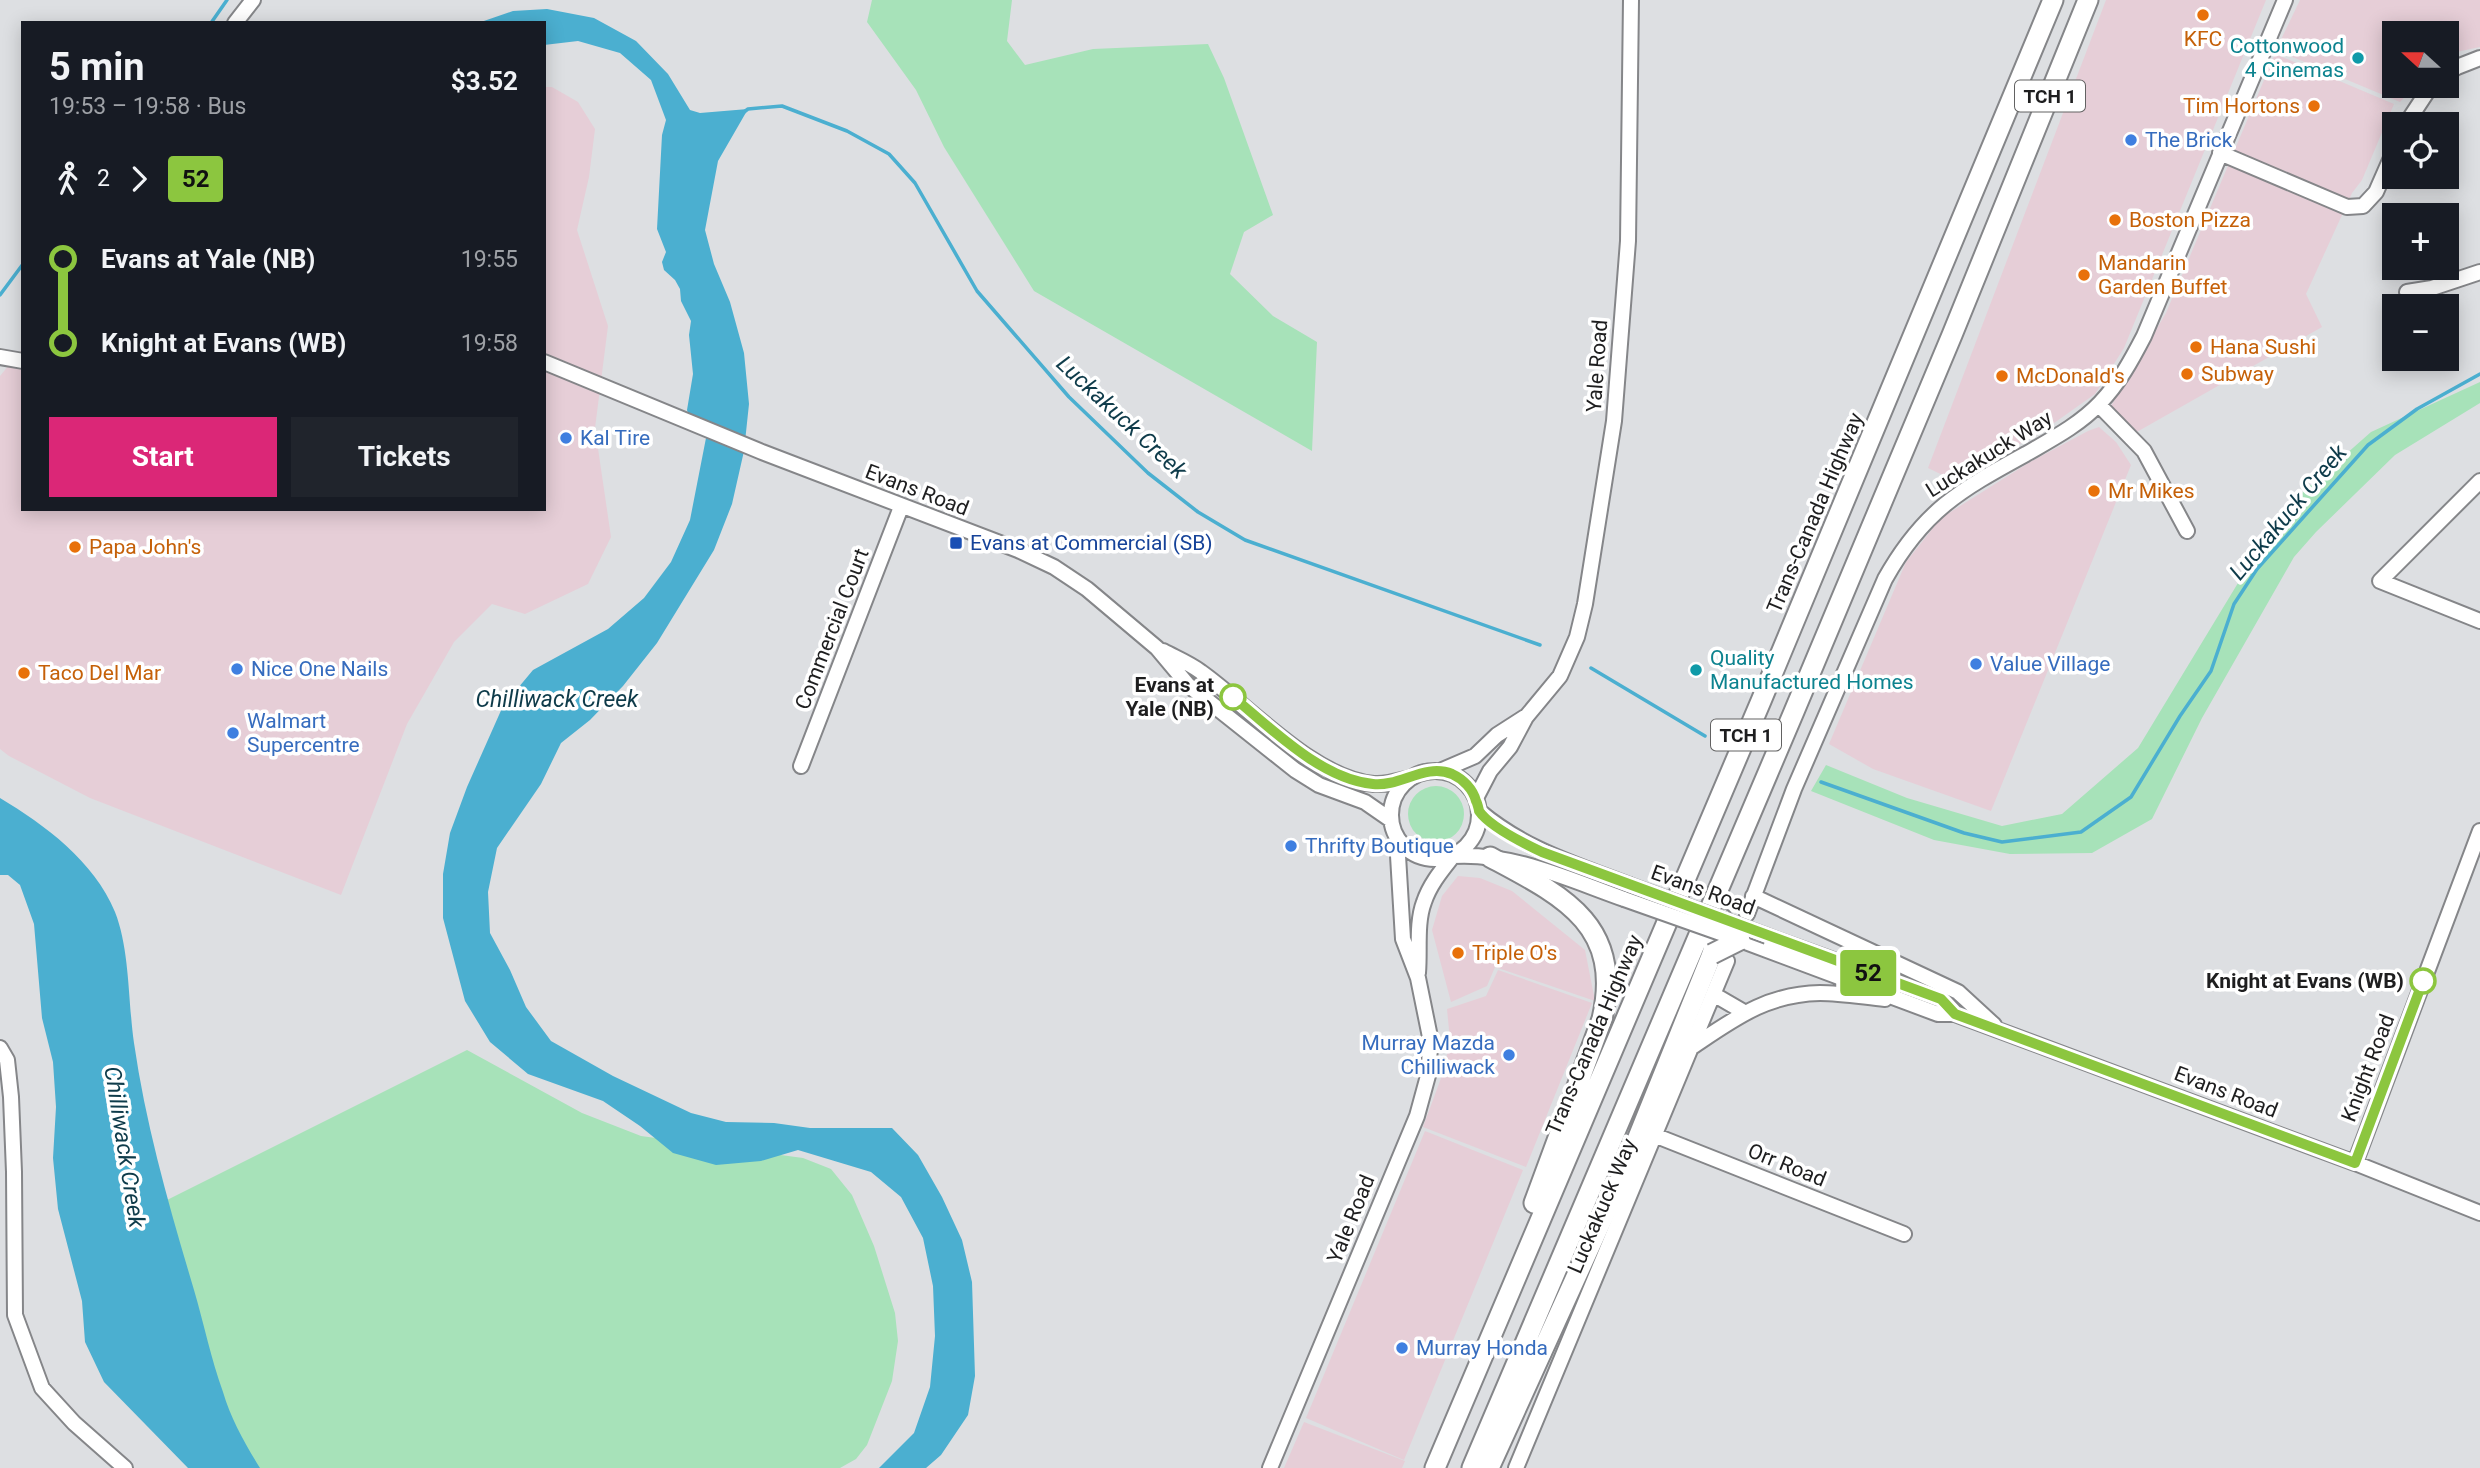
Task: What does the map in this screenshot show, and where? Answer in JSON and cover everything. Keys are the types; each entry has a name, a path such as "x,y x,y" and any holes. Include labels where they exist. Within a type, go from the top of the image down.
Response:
{"highway":[{"name":"Trans-Canada Highway","path":"1435,1468 1761,701 2053,0"},
{"name":"TCH 1","path":"1472,1468 1793,714 2088,0"},
{"path":"1458,1412 1598,1032 1607,998 1606,967 1602,949 1584,920 1573,907 1555,894 1490,857"},
{"path":"1720,925 1720,958"},
{"path":"1489,1468 1720,958 1740,940"}],"street":[{"path":"237,21 253,0"},
{"name":"Yale Road","path":"1477,805 1490,771 1510,747 1526,717 1560,676 1577,637 1585,604 1614,421 1628,241 1631,0"},
{"name":"Luckakuck Way","path":"1746,914 1794,789 1885,579 1905,546 1928,517 1957,494 2065,432 2099,405 2121,379 2144,336 2285,0"},
{"path":"2459,66 2480,58"},
{"path":"2220,153 2347,207 2363,205 2376,192 2382,178"},
{"path":"2407,292 2432,288 2480,272"},
{"path":"0,357 21,360"},
{"name":"Evans Road","path":"546,363 762,452 1018,550 1054,567 1087,589 1157,648 1188,685 1295,770 1319,785 1365,802 1391,820"},
{"path":"2099,405 2144,451 2186,531"},
{"path":"2480,481 2380,580 2480,621"},
{"name":"Commercial Court","path":"801,766 901,507"},
{"name":"Evans Road","path":"1157,648 1199,670 1326,769 1350,779 1373,784 1410,778"},
{"name":"Yale Road","path":"1440,771 1475,756 1497,735 1526,717"},
{"path":"1440,771 1461,780 1477,805 1478,823 1467,846 1453,856 1428,859 1405,848 1397,838 1391,820 1391,808 1395,797 1410,778 1424,772 1440,771"},
{"name":"Evans Road","path":"1477,805 1502,830 1519,841 1626,892"},
{"name":"Knight Road","path":"2355,1163 2480,831"},
{"name":"Yale Road","path":"1270,1468 1417,1116 1429,1072 1430,1037 1418,978 1403,939 1397,838"},
{"name":"Yale Road","path":"1418,978 1423,903 1433,882 1453,856"},
{"name":"Evans Road","path":"1453,856 1490,857 1626,892 1765,942 1900,1000 1938,1014 1955,1014 2355,1163 2480,1213"},
{"path":"1753,896 1958,992 2001,1031"},
{"name":"Evans Road","path":"1720,925 1740,940 1765,942 1941,999 1955,1014"},
{"name":"Luckakuck Way","path":"1516,1468 1713,994 1720,958"},
{"path":"1691,1047 1744,1012 1792,996 1822,993 1900,1000"},
{"path":"1713,994 1744,1012"},
{"path":"0,1048 7,1060 11,1097 15,1315 42,1388 74,1423 125,1468"},
{"name":"Orr Road","path":"1654,1135 1904,1234"}],"shaded area":[{"path":"2106,0 2266,0 2124,348 2095,394 2040,433 1953,480 1928,468"},
{"path":"2300,0 2480,0 2480,47 2459,51 2459,21 2382,21 2382,94 2276,50"},
{"path":"2275,54 2394,104 2391,112 2382,112 2382,132 2362,180 2352,193 2306,294 2322,327 2135,433 2111,406 2166,313"},
{"path":"546,87 552,87 578,102 595,129 589,177 577,230 608,326 595,428 611,537 588,584 525,614 492,604 454,642 407,724 341,895 90,798 0,749 0,376 21,350 21,511 546,511"},
{"path":"2099,427 2116,442 2131,465 1991,811 1873,769 1829,744 1906,562 1941,518 2030,462"},
{"path":"1458,876 1480,878 1512,891 1585,950 1595,1001 1495,967 1487,986 1451,1002 1432,930 1442,896"},
{"name":"Murray Mazda Chilliwack","path":"1498,970 1592,1003 1526,1167 1423,1127 1444,1070 1450,1040 1447,1009 1486,996"},
{"path":"1425,1131 1523,1170 1404,1460 1306,1418"},
{"path":"1304,1422 1405,1461 1402,1468 1284,1468"}],"green space":[{"path":"872,0 1012,0 1007,41 1025,65 1093,49 1208,44 1224,78 1273,215 1244,232 1230,274 1273,316 1317,342 1312,451 1034,291 944,147 916,90 867,22"},
{"path":"2480,382 2480,403 2395,455 2294,557 2202,718 2152,819 2092,853 2010,854 1934,840 1811,791 1826,765 1907,798 2002,826 2062,814 2138,748 2238,583 2294,500 2371,432"},
{"path":"1436,786 1451,791 1459,799 1464,814 1459,829 1451,837 1436,842 1421,837 1413,829 1408,814 1413,799 1421,791"},
{"path":"467,1050 582,1113 641,1136 803,1158 831,1169 852,1195 874,1246 895,1313 898,1341 892,1381 867,1445 856,1459 840,1468 242,1468 161,1203"}],"water":[{"name":"Chilliwack Creek","path":"547,9 594,18 636,41 668,74 690,110 700,113 748,109 718,161 705,230 744,353 749,404 744,451 732,504 714,550 657,643 623,686 590,720 561,743 541,784 497,848 488,892 490,933 526,1007 551,1041 613,1076 691,1113 726,1122 774,1123 810,1128 892,1128 918,1155 962,1240 972,1282 975,1376 968,1415 941,1455 926,1468 879,1468 914,1433 930,1387 935,1336 933,1286 923,1238 901,1197 871,1172 798,1150 761,1161 716,1165 673,1153 603,1101 528,1074 490,1042 465,1001 443,918 443,874 450,833 467,787 503,706 533,670 608,629 644,598 671,562 690,520 706,438 700,426 690,420 687,410 693,374 689,335 691,321 681,301 680,289 664,270 662,262 666,252 657,229 662,135 666,120 651,80 620,53 578,41 546,45 546,21 484,21 513,11"},
{"name":"Chilliwack Creek","path":"0,798 51,832 66,846 94,876 115,912 126,959 139,1074 160,1168 226,1402 260,1468 188,1468 104,1382 85,1342 82,1301 58,1209 53,1158 56,1107 53,1062 42,1018 34,924 20,885 8,875 0,875"}],"waterway":[{"name":"Chilliwack Creek","path":"212,21 227,0"},
{"name":"Luckakuck Creek","path":"744,112 748,109 782,106 847,131 889,154 915,183 977,291 1069,397 1148,473 1198,512 1245,540 1540,645"},
{"path":"0,295 21,267"},
{"name":"Luckakuck Creek","path":"1821,782 1964,833 2002,842 2081,832 2131,797 2211,671 2234,604 2257,569 2368,445 2417,409 2480,374"},
{"name":"Luckakuck Creek","path":"1591,668 1705,736"}],"bus line":[{"name":"52","path":"1233,697 1306,755 1326,769 1350,779 1373,784 1391,783 1424,772 1440,771 1451,774 1470,788 1479,811 1502,830 1542,852 1941,999 1955,1014 2355,1163 2423,981"}],"place":[{"name":"KFC","path":"2203,15"},
{"name":"Cottonwood 4 Cinemas","path":"2358,58"},
{"name":"Tim Hortons","path":"2314,106"},
{"name":"The Brick","path":"2131,140"},
{"name":"Boston Pizza","path":"2115,220"},
{"name":"Mandarin Garden Buffet","path":"2084,275"},
{"name":"Hana Sushi","path":"2196,347"},
{"name":"Subway","path":"2187,374"},
{"name":"McDonald's","path":"2002,376"},
{"name":"Kal Tire","path":"566,438"},
{"name":"Mr Mikes","path":"2094,491"},
{"name":"Evans at Commercial (SB)","path":"956,543"},
{"name":"Papa John's","path":"75,547"},
{"name":"Value Village","path":"1976,664"},
{"name":"Nice One Nails","path":"237,669"},
{"name":"Quality Manufactured Homes","path":"1696,670"},
{"name":"Taco Del Mar","path":"24,673"},
{"name":"Evans at Yale (NB)","path":"1233,697"},
{"name":"Walmart Supercentre","path":"233,733"},
{"name":"Thrifty Boutique","path":"1291,846"},
{"name":"Triple O's","path":"1458,953"},
{"name":"Knight at Evans (WB)","path":"2423,981"},
{"name":"Murray Mazda Chilliwack","path":"1509,1055"},
{"name":"Murray Honda","path":"1402,1348"}]}
